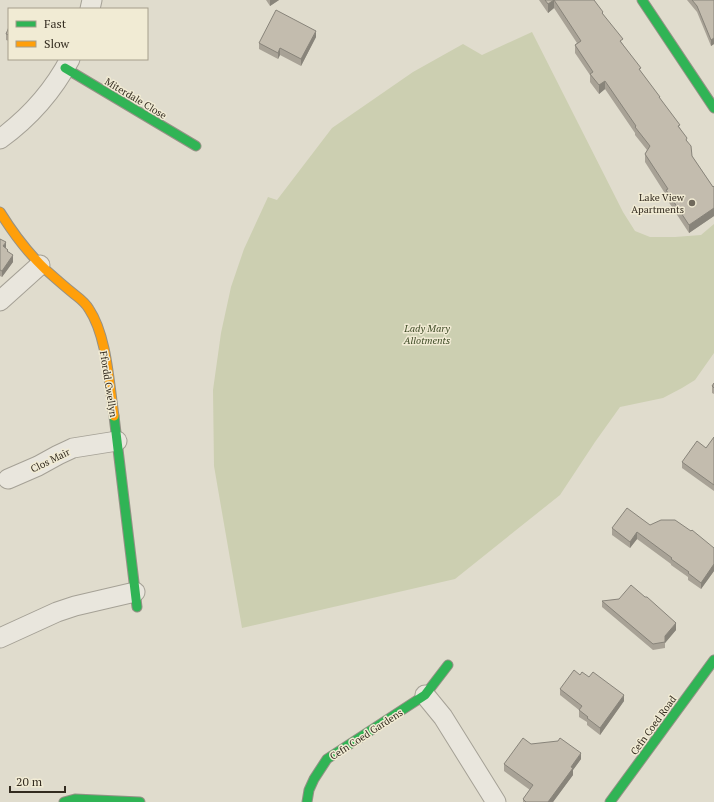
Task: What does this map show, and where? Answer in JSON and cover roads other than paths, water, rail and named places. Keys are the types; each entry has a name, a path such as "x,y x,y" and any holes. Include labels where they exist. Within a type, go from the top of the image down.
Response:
{"street":[{"path":"642,0 714,108"},
{"path":"0,139 33,111 68,64"},
{"name":"Miterdale Close","path":"68,64 196,146"},
{"name":"Ffordd Cwellyn","path":"0,212 16,237 40,265 82,301 90,310 98,328 103,345 117,441 136,599 75,606 57,612 0,638"},
{"path":"0,301 40,265"},
{"name":"Clos Mair","path":"8,479 73,448 117,441"},
{"name":"Cefn Coed Road","path":"610,802 714,660"},
{"name":"Cefn Coed Gardens","path":"307,802 307,795 316,774 327,759 425,695 448,665"},
{"path":"425,695 443,717 496,802"},
{"path":"64,802 75,799 140,802"}],"place":[{"name":"Lake View Apartments","path":"692,203"}],"park label":[{"name":"Lady Mary Allotments","path":"427,334"}]}
